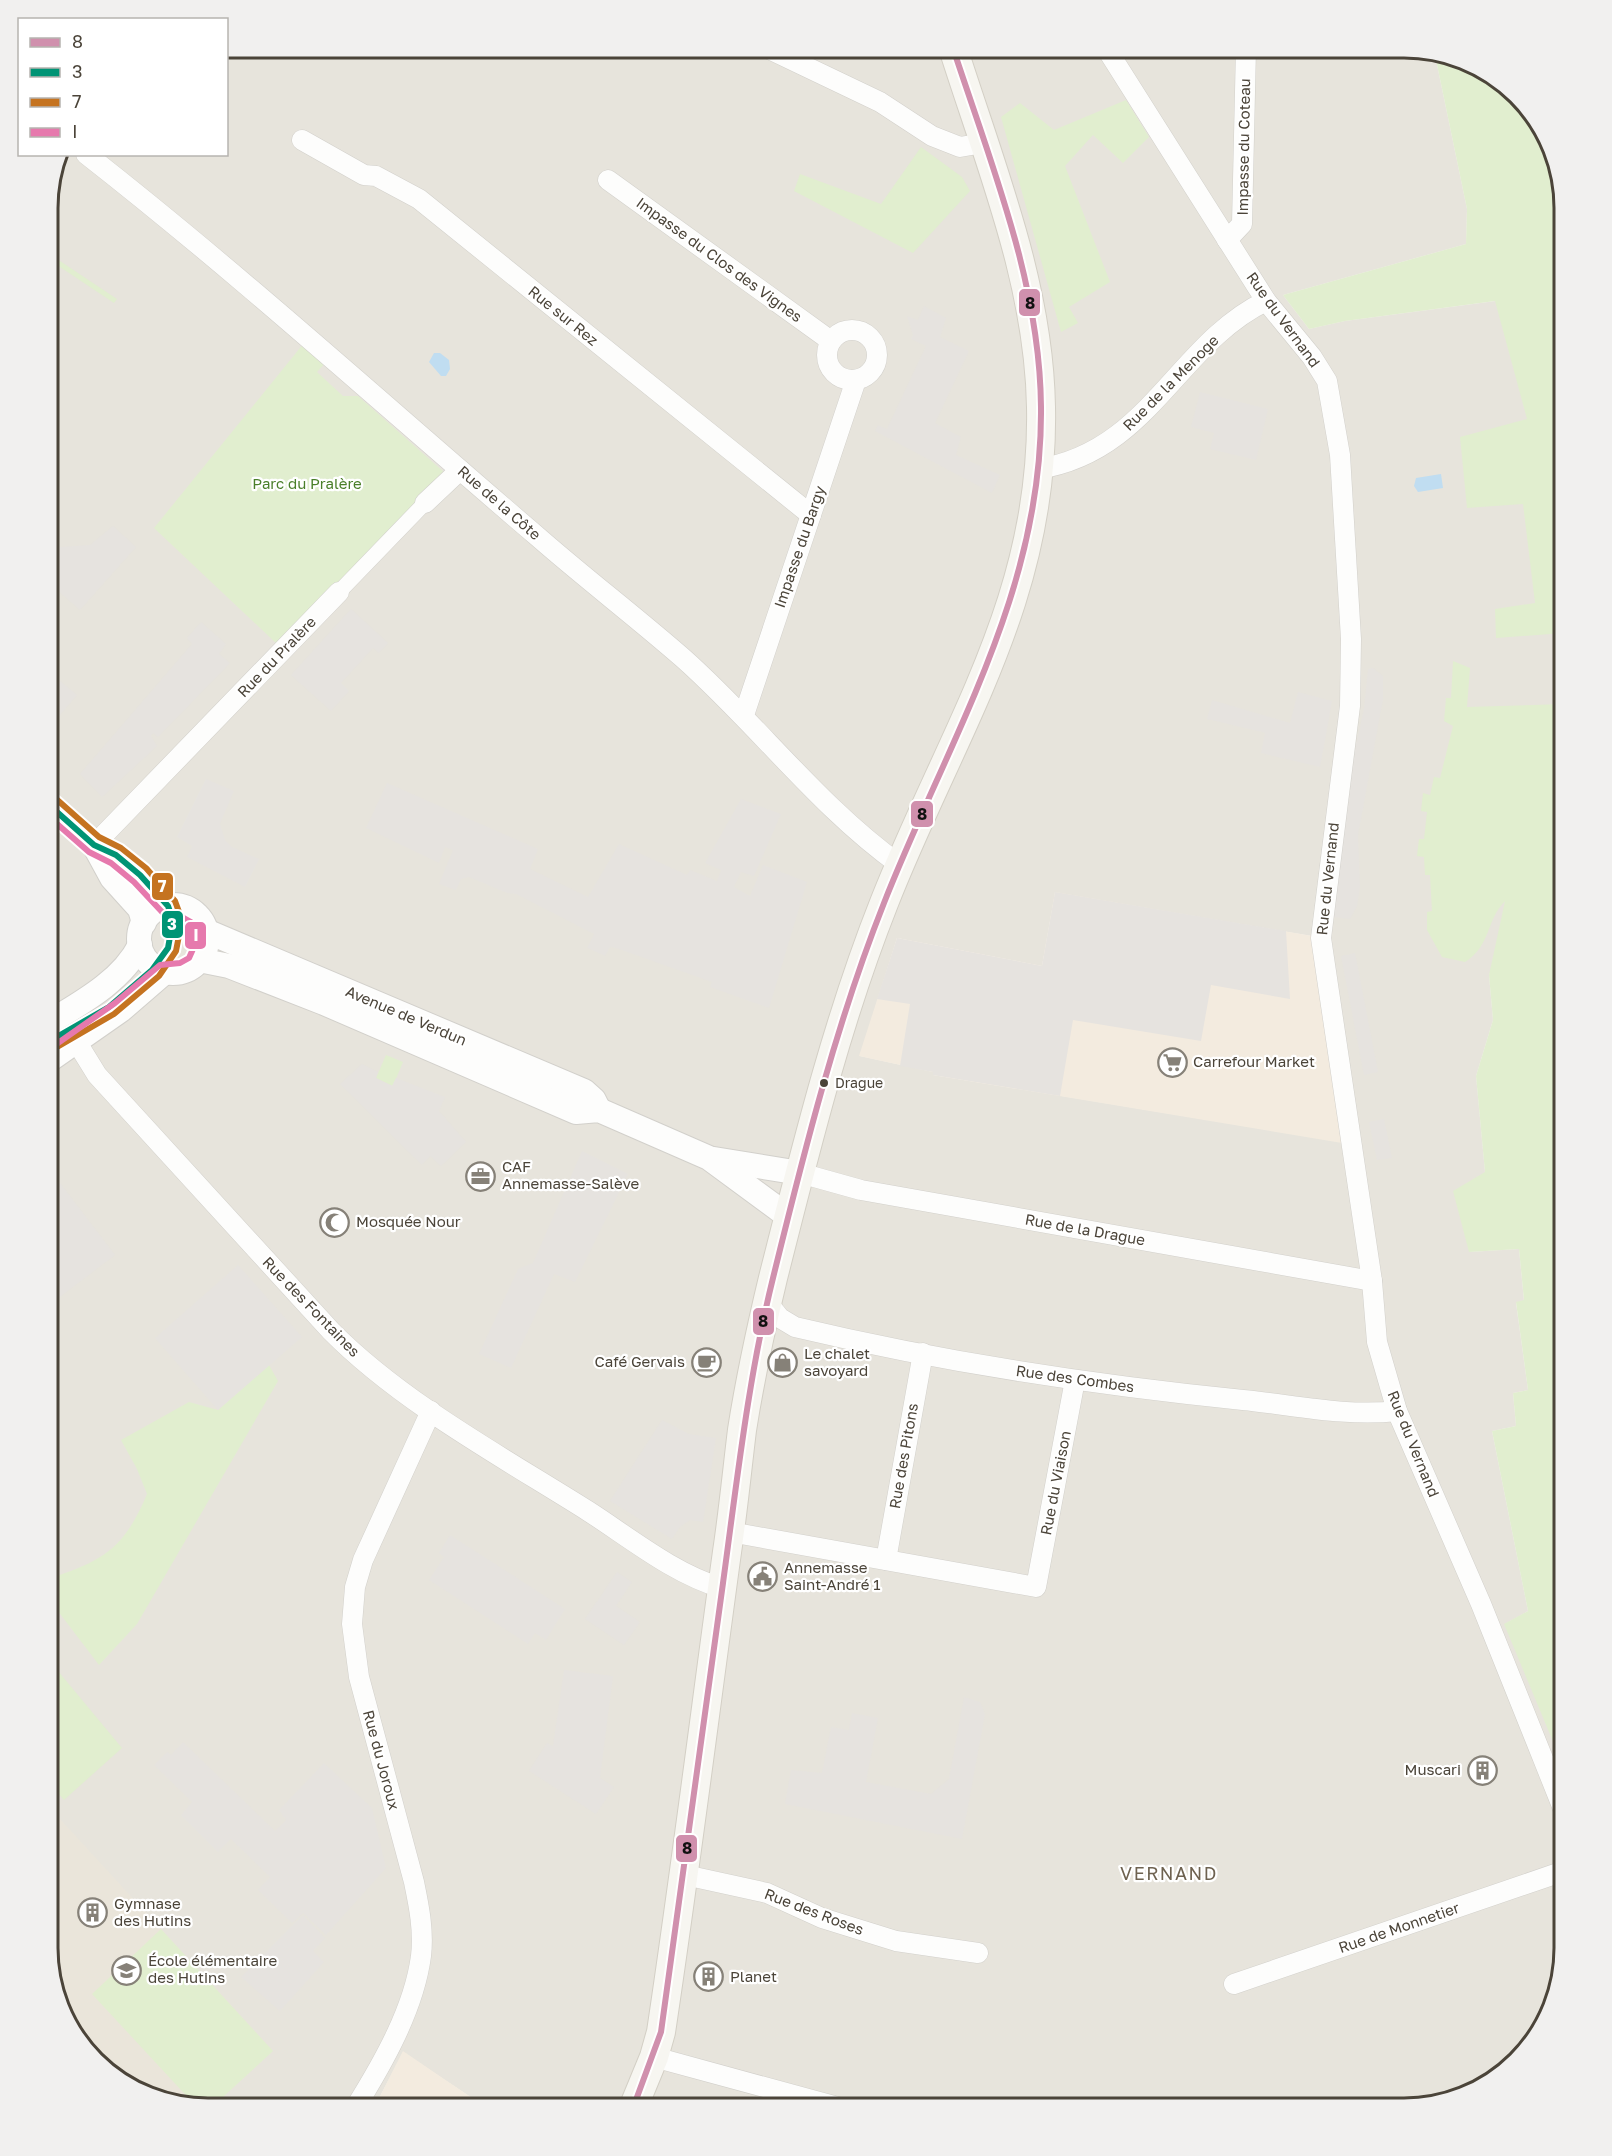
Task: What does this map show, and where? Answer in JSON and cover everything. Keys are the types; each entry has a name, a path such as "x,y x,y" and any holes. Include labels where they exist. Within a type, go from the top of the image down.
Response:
{"main road":[{"path":"637,2098 654,2057 661,2032 685,1875 742,1428 767,1302 800,1173 855,984 882,906 1003,632 1028,547 1038,469 1040,382 1032,306 956,59"}],"street":[{"path":"790,59 880,102 932,136 960,147 983,143"},
{"name":"Rue du Vernand","path":"1113,59 1266,301 1312,357 1327,381 1340,455 1351,639 1350,706 1321,938 1372,1281 1377,1342 1397,1411 1481,1604 1554,1786"},
{"name":"Impasse du Coteau","path":"1227,240 1242,224 1246,59"},
{"name":"Rue sur Rez","path":"302,140 364,175 376,176 419,199 811,515"},
{"name":"Rue de la Côte","path":"88,156 260,295 597,589 682,658 744,715 815,791 874,845 900,865"},
{"name":"Impasse du Clos des Vignes","path":"608,180 831,341"},
{"name":"Rue de la Menoge","path":"1038,469 1077,459 1121,434 1233,320 1266,301"},
{"path":"853,330 867,335 877,351 875,366 869,374 856,380 841,378 831,368 827,355 831,341 839,334 853,330"},
{"name":"Impasse du Bargy","path":"744,715 856,380"},
{"name":"Rue du Pralère","path":"94,845 425,503 460,470"},
{"path":"59,813 94,845 116,855 148,883 168,906"},
{"path":"59,1016 96,992 129,962 142,934 156,910 168,906 180,906 192,911 201,920 206,931 206,946 199,960 182,971 165,972 150,963 142,934 140,909 112,878 94,845"},
{"name":"Avenue de Verdun","path":"206,931 584,1091 594,1100 599,1110"},
{"name":"Avenue de Verdun","path":"199,960 229,966 324,1003 576,1112 599,1110 709,1158 789,1217"},
{"path":"59,1053 121,1011 165,972"},
{"name":"Rue des Fontaines","path":"76,1041 97,1075 331,1331 370,1367 431,1411 655,1554 697,1579 723,1588"},
{"name":"Avenue de Verdun","path":"709,1158 800,1173"},
{"name":"Rue de la Drague","path":"800,1173 861,1190 1372,1281"},
{"name":"Rue des Combes","path":"767,1302 780,1318 795,1327 1075,1380 1349,1413 1397,1411"},
{"name":"Rue des Pitons","path":"886,1560 924,1353"},
{"name":"Rue du Viaison","path":"886,1560 1036,1587 1075,1380"},
{"name":"Rue du Joroux","path":"360,2098 411,1998 421,1954 422,1935 421,1914 414,1882 359,1677 352,1624 355,1587 363,1560 431,1411"},
{"path":"730,1532 886,1560"},
{"name":"Rue de Monnetier","path":"1234,1984 1554,1874"},
{"name":"Rue des Roses","path":"685,1875 767,1893 822,1918 887,1938 978,1953"},
{"path":"654,2057 804,2098"}],"shaded area":[{"path":"228,59 1414,59 1436,62 1467,209 1466,244 1283,295 1309,329 1345,321 1554,293 1554,705 1534,706 1530,869 1489,975 1493,1020 1476,1076 1485,1172 1469,1252 1519,1249 1524,1301 1516,1303 1528,1390 1513,1393 1516,1426 1492,1431 1528,1611 1505,1624 1554,1725 1554,1948 1551,1977 1538,2014 1516,2047 1487,2072 1452,2090 1433,2095 1404,2098 472,2098 403,2052 379,2098 208,2098 179,2095 142,2082 109,2060 96,2047 74,2014 60,1968 58,1948 59,198 68,156 228,156","holes":["1055,893 1318,937 1342,1142 933,1075 933,1072 860,1056 897,938 1042,966"]},
{"path":"924,306 946,318 940,337 969,351 935,423 961,437 956,455 1000,475 992,493 875,431 878,425 887,429 926,346 911,339 913,335 907,316 918,320"},
{"path":"1200,392 1268,409 1256,460 1210,449 1214,433 1191,427"},
{"path":"113,526 136,547 80,610 59,591 59,547 90,545"},
{"path":"351,609 388,643 379,653 373,648 341,683 349,691 331,711 291,675"},
{"path":"201,622 226,644 219,654 230,663 158,737 153,733 151,736 157,746 102,797 80,774 192,644 187,638"},
{"path":"1373,668 1383,676 1383,699 1358,835 1360,887 1357,906 1350,919 1333,917 1351,766 1364,709 1368,669"},
{"path":"59,680 77,695 59,716"},
{"path":"1298,692 1332,701 1320,767 1261,753 1265,733 1207,719 1212,700 1290,723"},
{"path":"206,779 234,791 220,824 225,840 232,847 259,859 245,887 187,857 192,846 177,837"},
{"path":"387,783 538,849 530,869 588,897 619,844 687,875 690,870 717,881 721,870 705,863 741,799 781,814 754,876 741,872 734,887 750,896 763,865 807,882 769,1008 710,987 712,982 616,948 610,947 605,956 587,948 594,934 516,894 507,893 469,877 461,879 456,890 439,884 453,850 445,847 439,863 366,828"},
{"path":"1055,892 1318,937 1342,1143 933,1075 933,1072 859,1056 897,938 1042,966"},
{"path":"1055,892 1286,931 1290,999 1211,985 1201,1041 1073,1020 1060,1096 933,1075 933,1072 900,1066 910,1004 877,999 897,938 1042,966"},
{"path":"1355,953 1378,1072 1364,1075 1341,956"},
{"path":"362,1064 378,1072 376,1078 392,1086 396,1078 445,1097 439,1111 466,1142 441,1166 430,1156 422,1165 340,1084"},
{"path":"1384,1119 1392,1158 1377,1160 1369,1122"},
{"path":"582,1151 628,1174 575,1282 554,1274 511,1368 479,1354 518,1269 533,1263"},
{"path":"58,1184 115,1255 58,1298"},
{"path":"238,1265 302,1337 218,1410 155,1338"},
{"path":"662,1420 689,1434 716,1438 703,1522 690,1520 680,1527 672,1539 610,1501"},
{"path":"450,1535 565,1609 546,1640 535,1633 528,1644 429,1580 444,1557 439,1553"},
{"path":"617,1572 632,1582 616,1606 640,1622 624,1645 585,1619"},
{"path":"564,1670 613,1676 600,1778 614,1787 596,1814 529,1771 547,1743 553,1746"},
{"path":"964,1697 980,1702 985,1714 962,1839 785,1804 791,1770 822,1773 831,1727 849,1730 852,1713 878,1718 866,1782 931,1794 949,1779"},
{"path":"183,1742 275,1831 286,1820 279,1810 324,1763 372,1808 386,1868 326,1935 303,1913 292,1923 258,1890 270,1877 231,1839 218,1852 181,1815 192,1802 154,1765 167,1752 171,1755"},
{"name":"École élémentaire des Hutins","path":"58,1819 273,2051 222,2098 179,2095 142,2082 109,2060 96,2047 74,2014 64,1987 58,1948"},
{"path":"303,1915 325,1938 313,1951 324,1962 280,2011 241,1977"},
{"path":"403,2051 472,2098 379,2098"}],"green space":[{"path":"1436,62 1479,79 1510,102 1523,117 1538,142 1551,179 1554,208 1554,634 1496,638 1495,609 1535,603 1523,504 1467,508 1460,437 1527,419 1495,301 1345,321 1309,329 1283,295 1466,244 1467,209"},
{"path":"1126,100 1149,137 1123,163 1093,135 1065,166 1110,282 1069,307 1078,323 1061,332 1001,117 1020,103 1054,130"},
{"path":"921,147 962,177 970,191 913,253 794,191 800,174 881,204"},
{"path":"59,260 117,299 114,303 59,266"},
{"name":"Parc du Pralère","path":"304,343 326,362 317,372 343,396 358,396 445,473 278,645 154,528"},
{"path":"1453,661 1470,668 1467,707 1554,704 1554,1744 1504,1624 1528,1611 1492,1431 1516,1426 1513,1393 1528,1390 1516,1302 1524,1300 1519,1249 1469,1252 1453,1191 1485,1172 1476,1076 1493,1020 1489,975 1505,901 1494,916 1480,948 1473,956 1465,962 1442,957 1427,930 1427,912 1432,911 1430,875 1425,875 1424,857 1417,856 1419,839 1424,839 1427,812 1421,811 1423,793 1430,795 1434,777 1440,778 1453,726 1444,721 1446,698 1451,698"},
{"path":"386,1055 403,1062 393,1086 376,1078"},
{"path":"269,1365 278,1381 137,1624 99,1665 58,1611 58,1575 83,1566 110,1550 130,1528 147,1494 137,1469 121,1440 189,1402 218,1410"},
{"path":"58,1671 122,1748 64,1800 58,1794"},
{"path":"161,1929 273,2051 222,2098 186,2096 92,1994"}],"water":[{"path":"434,353 440,353 449,360 450,369 446,376 441,376 429,362"},
{"path":"1441,474 1443,488 1418,492 1414,486 1416,478"}],"transit line":[{"name":"8","path":"637,2098 661,2032 744,1430 764,1316 809,1136 851,995 909,842 988,662 1009,601 1026,539 1037,474 1041,407 1032,315 1011,224 957,59"},
{"name":"7","path":"59,801 99,837 121,848 146,868 175,901 182,920 176,951 159,976 114,1014 59,1046"},
{"name":"3","path":"59,813 94,845 116,855 140,875 168,906 173,920 168,948 152,970 109,1007 59,1036"},
{"name":"I","path":"59,825 89,852 111,863 134,882 163,913 182,917 191,922 197,940 189,958 180,963 160,965 115,1003 59,1043"}],"place":[{"name":"Carrefour Market","path":"1172,1062"},
{"name":"Drague","path":"824,1083"},
{"name":"CAF Annemasse-Salève","path":"481,1176"},
{"name":"Mosquée Nour","path":"335,1222"},
{"name":"Café Gervais","path":"706,1362"},
{"name":"Le chalet savoyard","path":"783,1363"},
{"name":"Annemasse Saint-André 1","path":"763,1577"},
{"name":"Muscari","path":"1482,1770"},
{"name":"Gymnase des Hutins","path":"93,1913"},
{"name":"École élémentaire des Hutins","path":"127,1970"},
{"name":"Planet","path":"709,1977"}],"district":[{"name":"VERNAND","path":"1169,1874"}]}
